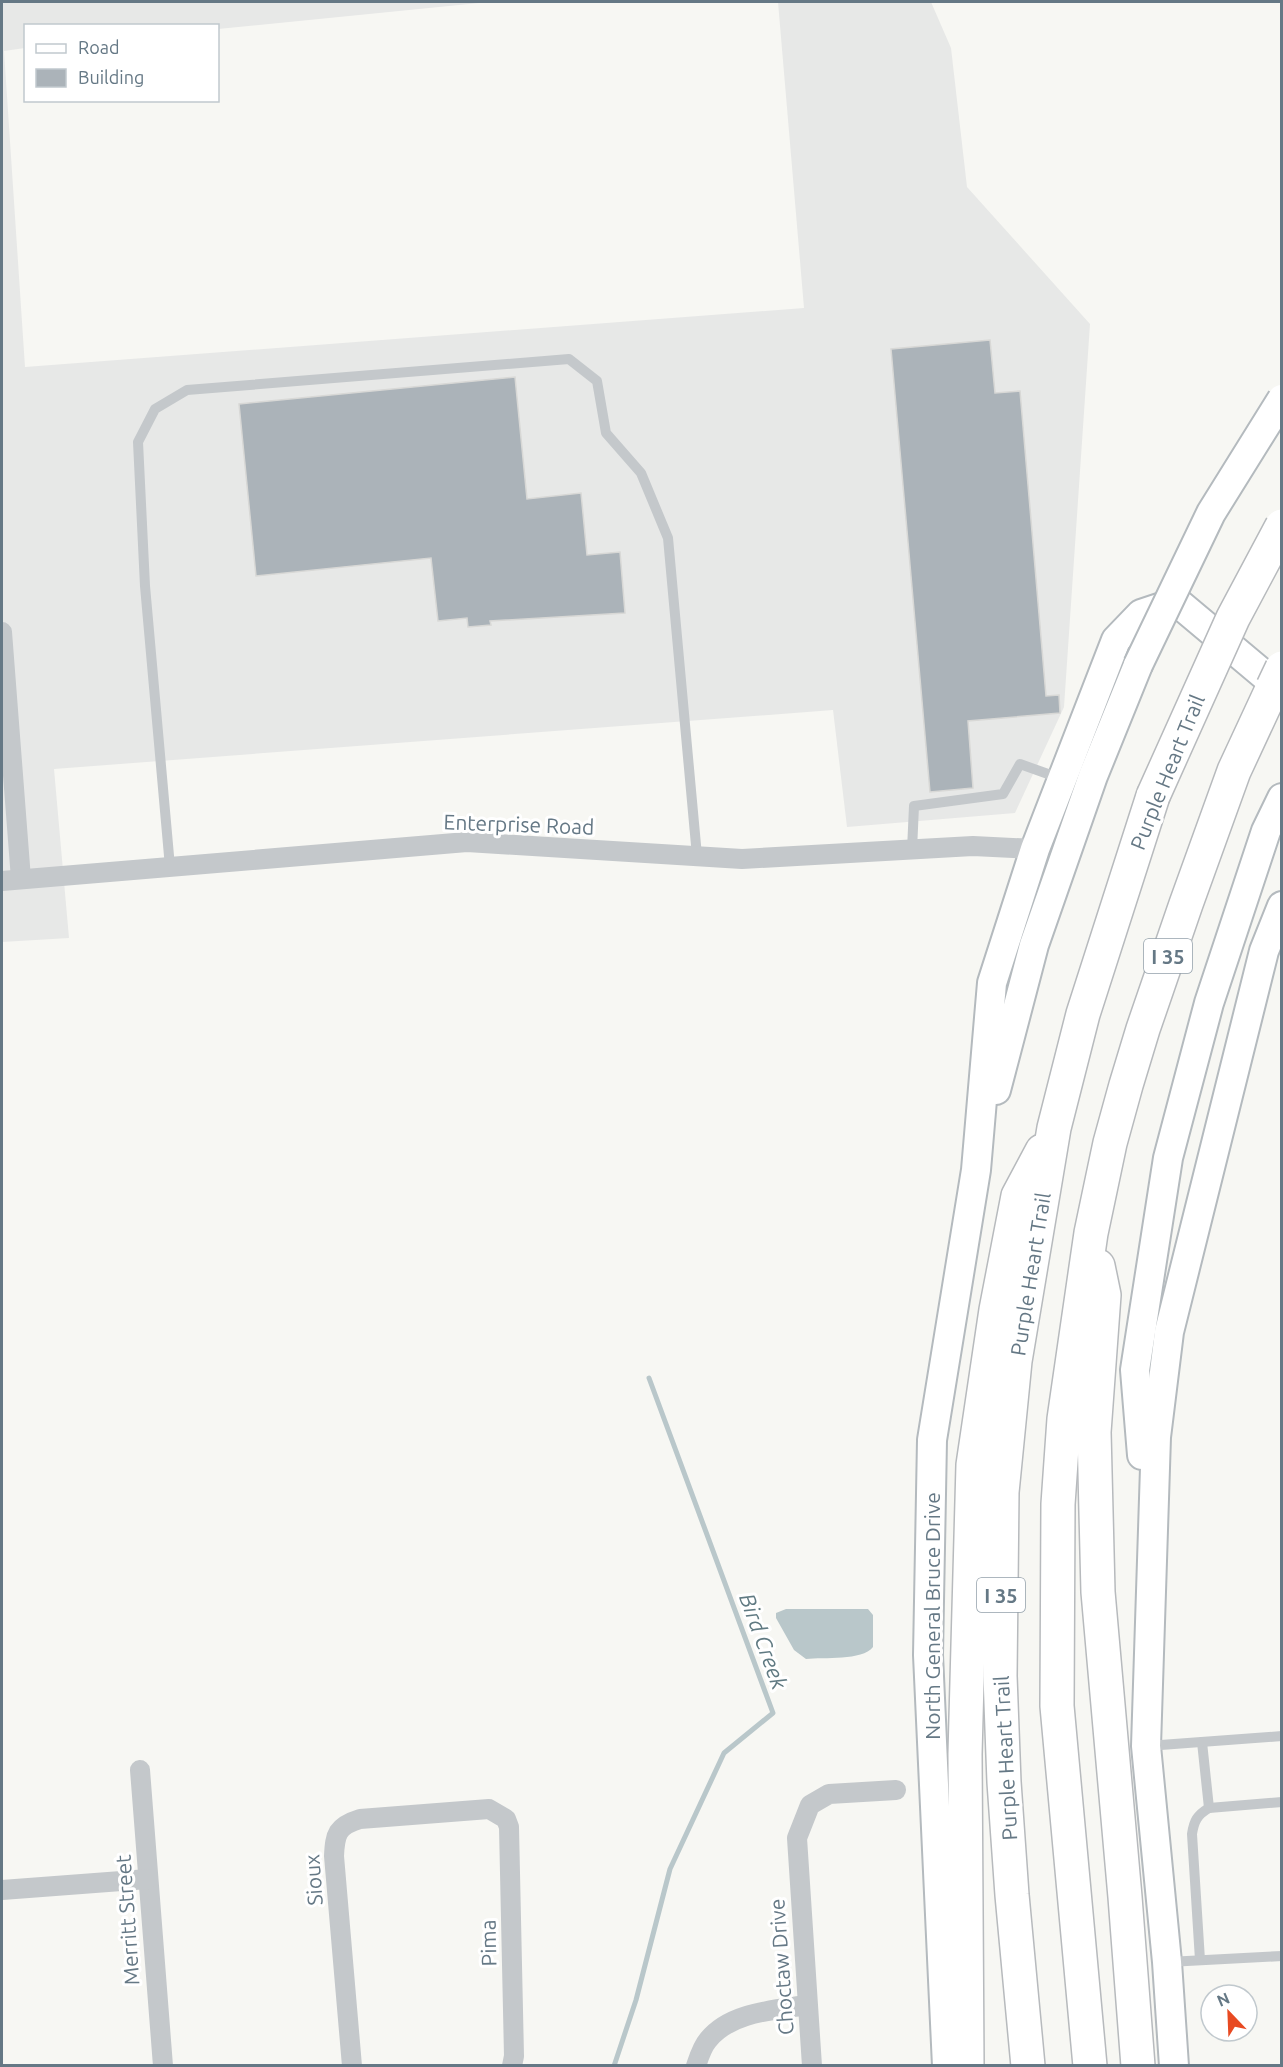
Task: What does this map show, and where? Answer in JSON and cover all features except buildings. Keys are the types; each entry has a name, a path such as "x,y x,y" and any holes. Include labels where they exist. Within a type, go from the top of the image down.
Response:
{"highway":[{"name":"Purple Heart Trail","path":"1028,2066 1012,1895 1004,1782 1000,1676 1002,1492 1015,1361 1054,1128 1083,1014 1153,796 1233,618 1281,526"},
{"name":"I 35","path":"1090,2066 1057,1706 1058,1504 1064,1419 1091,1233 1110,1143 1143,1029 1234,771 1281,669"},
{"path":"967,2066 964,1754 973,1465 996,1310 1018,1196 1054,1128"},
{"path":"1091,1233 1104,1295 1094,1432 1098,1592 1138,2066"}],"main road":[{"path":"976,1170 1034,945 1093,776 1138,665 1211,513 1281,399"},
{"path":"976,1170 992,983 1035,849 1116,640 1141,614 1177,602 1281,690"},
{"path":"1152,1577 1135,1370 1168,1158 1209,1003 1266,831 1281,798"},
{"path":"1174,2066 1167,1962 1146,1746 1156,1437 1169,1332 1264,951 1281,906"},
{"name":"North General Bruce Drive","path":"948,2066 928,1655 932,1440 976,1170"}],"street":[{"path":"2,632 11,880"},
{"name":"Enterprise Road","path":"11,880 467,842 742,859 973,846 1035,849"},
{"name":"Merritt Street","path":"140,1770 163,2066"},
{"name":"Choctaw Drive","path":"812,2066 797,1838 810,1805 829,1794 896,1790"},
{"name":"Sioux","path":"352,2066 334,1856 335,1840 339,1830 346,1823 360,1819 489,1809 506,1819"},
{"name":"Pima","path":"506,1819 509,1827 510,1850 514,2056 512,2066"},
{"path":"2,1890 148,1879"},
{"path":"696,2066 709,2038 732,2022 768,2011 807,2005"}],"lane":[{"path":"170,867 145,586 138,442 155,408 187,390 569,360 597,381 606,434 641,473 668,538 697,856"},
{"path":"912,850 914,806 1003,794 1020,764 1062,779"},
{"path":"1146,1746 1281,1736"},
{"path":"1202,1742 1209,1808"},
{"path":"1200,1960 1192,1834 1194,1821 1200,1813 1209,1808 1281,1802"},
{"path":"1167,1962 1281,1956"}],"shaded area":[{"path":"2,2 489,2 219,29 219,24 24,24 24,48 4,51 25,367 804,308 778,2 931,2 951,48 967,187 1090,324 1064,707 1015,813 847,827 833,710 54,769 69,938 2,942"},
{"path":"786,1609 868,1609 873,1615 873,1647 860,1654 842,1658 806,1659 794,1650 776,1618 776,1613"}],"waterway":[{"name":"Bird Creek","path":"614,2066 636,2000 670,1869 724,1753 773,1713 649,1378"}]}
